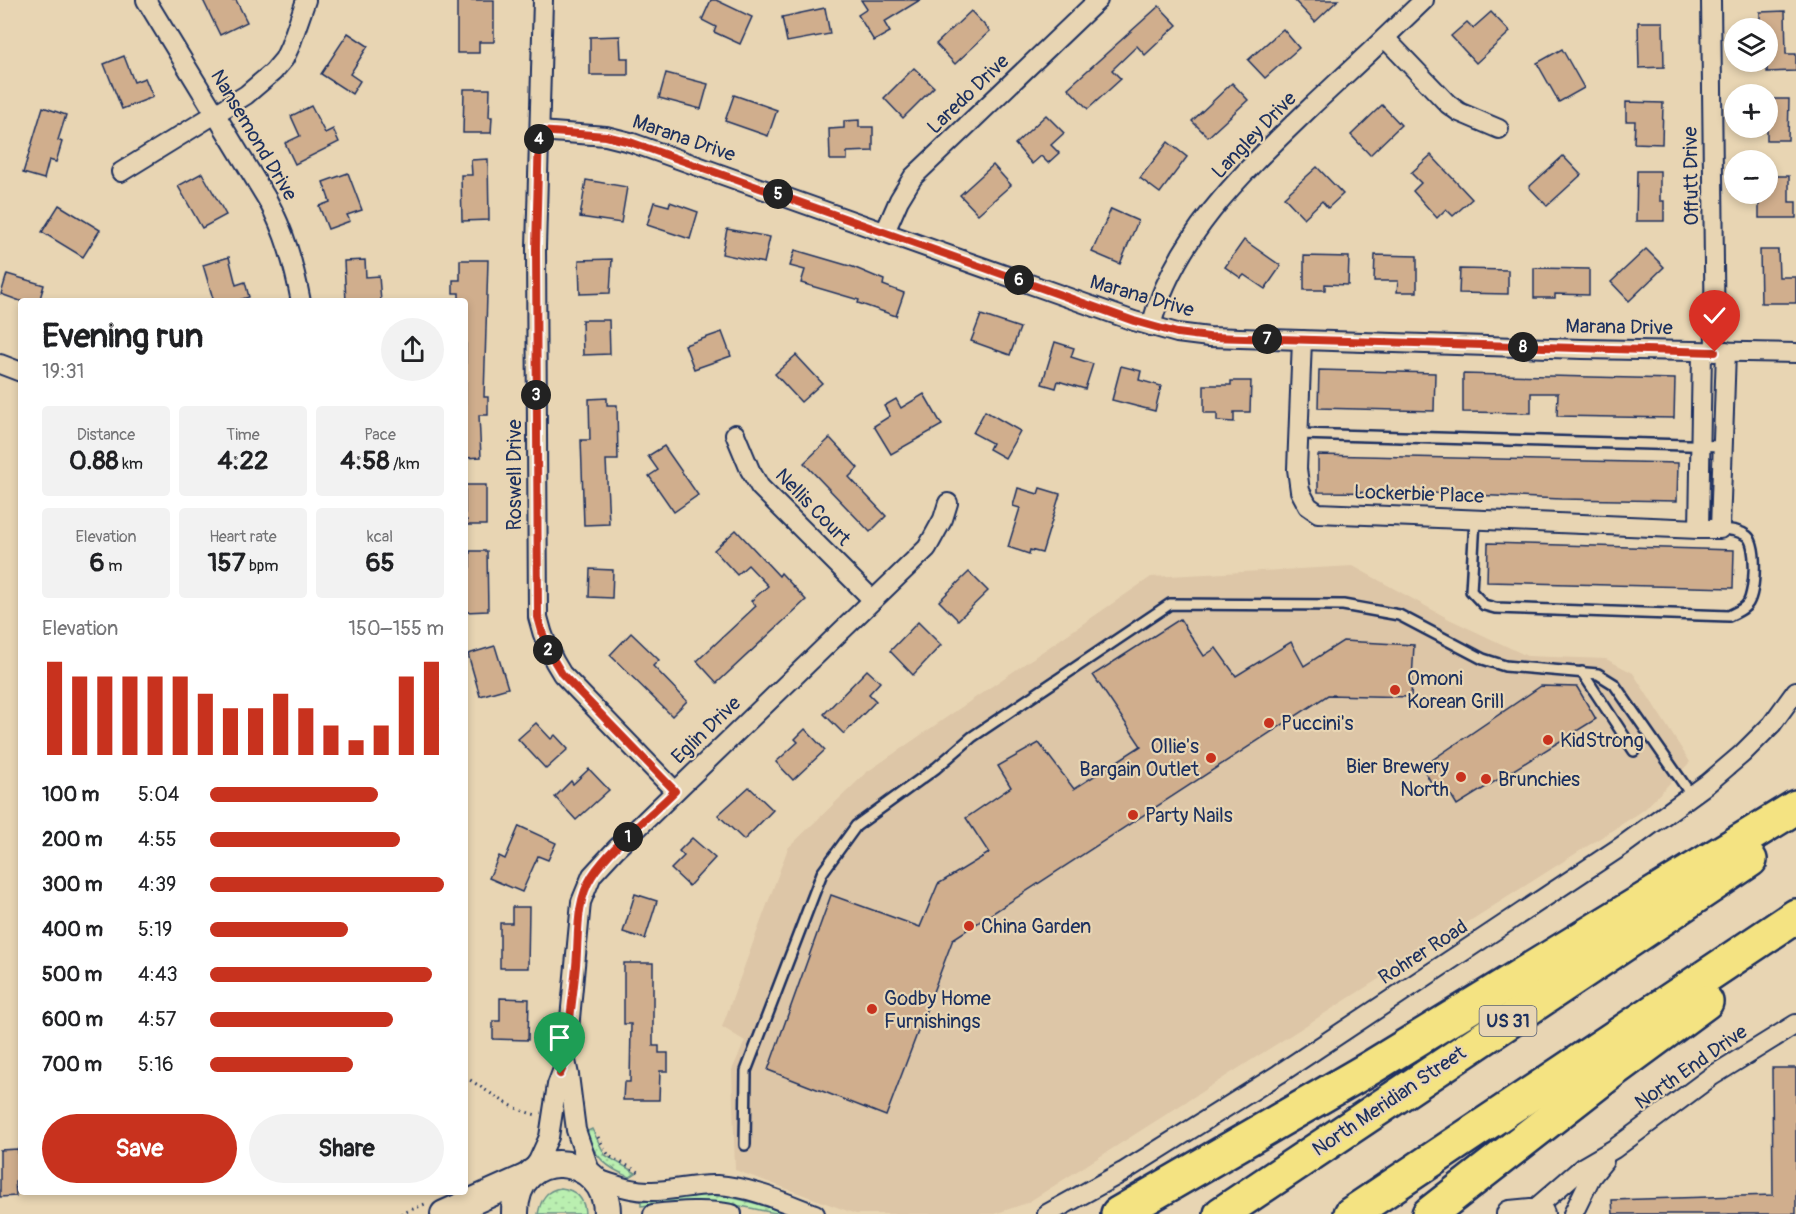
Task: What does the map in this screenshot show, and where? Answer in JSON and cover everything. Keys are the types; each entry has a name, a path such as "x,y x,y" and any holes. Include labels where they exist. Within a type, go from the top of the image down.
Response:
{"highway":[{"path":"1118,1214 1370,1068 1796,807"},
{"name":"North Meridian Street","path":"1221,1214 1796,829"},
{"path":"1350,1214 1796,916"},
{"path":"1429,1214 1611,1072 1772,956 1796,921"}],"street":[{"name":"Nansemond Drive","path":"146,0 281,225 290,251 300,298"},
{"path":"121,172 246,95 279,65 290,46 306,0"},
{"name":"Roswell Drive","path":"543,0 536,248 538,617 543,638 562,674 675,791"},
{"name":"Laredo Drive","path":"885,231 899,200 913,177 1098,0"},
{"name":"Langley Drive","path":"1151,326 1158,301 1195,230 1267,150 1424,0"},
{"name":"Offutt Drive","path":"1711,0 1714,352"},
{"path":"1385,38 1448,104 1459,112 1499,129"},
{"name":"Marana Drive","path":"539,131 606,136 630,142 1134,321 1177,333 1209,337 1796,354"},
{"name":"Lockerbie Place","path":"1302,340 1297,469 1300,491 1308,506 1318,513 1720,529"},
{"path":"1699,528 1701,446 1714,352"},
{"path":"1714,352 1722,446 1720,529"},
{"path":"0,364 18,371"},
{"name":"Nellis Court","path":"735,434 750,471 760,487 873,600"},
{"name":"Eglin Drive","path":"592,1178 576,1130 566,1061 580,910 586,886 592,875 616,849 927,548 943,519 948,503"},
{"name":"Rohrer Road","path":"1047,1214 1123,1172 1279,1074 1574,878 1692,796 1742,754 1772,724 1796,691"},
{"name":"North End Drive","path":"1527,1213 1583,1167 1613,1150 1712,1076 1796,1024"},
{"name":"Eglin Drive","path":"528,1176 549,1137 557,1085 566,1061"},
{"name":"North End Drive","path":"1573,1214 1591,1177 1613,1150"},
{"path":"444,1214 528,1176 538,1167 560,1164 576,1167 592,1178 640,1191 695,1185 733,1187 773,1198 815,1214"},
{"path":"515,1214 517,1197 528,1176"},
{"path":"592,1178 604,1196 607,1214"},
{"path":"653,1214 689,1211 715,1211 732,1214"}],"lane":[{"path":"1299,434 1722,446"},
{"path":"1475,519 1472,591 1484,605 1495,608 1729,616 1747,605 1753,593 1754,547 1749,537 1738,531 1720,529"},
{"path":"745,1145 746,1071 822,873 856,826 936,768 972,737 1170,604 1343,605 1399,615 1483,658 1505,666 1598,674 1614,684 1692,796"},
{"path":"1582,672 1634,751"}],"path":[{"path":"468,1079 511,1106 538,1115"},
{"path":"597,1131 609,1156 639,1171 637,1179"}],"shaded area":[{"path":"1353,566 1449,619 1527,656 1606,659 1633,673 1690,762 1644,810 1027,1203 994,1214 856,1214 735,1170 732,1070 745,1041 722,1027 788,848 867,772 1151,577"}],"green space":[{"path":"592,1129 605,1155 636,1173 630,1177 614,1170 602,1160 593,1148 586,1132"},
{"path":"561,1188 579,1196 585,1214 538,1214 545,1196"},
{"path":"698,1194 744,1200 788,1214 710,1202 641,1206 641,1202"}],"building":[{"path":"203,0 236,0 247,22 220,35"},
{"path":"457,0 494,0 494,42 479,42 479,53 457,53"},
{"path":"711,0 716,0 752,17 740,44 714,32 716,27 702,20"},
{"path":"861,0 920,0 884,22 890,32 874,41 858,15 867,9"},
{"path":"1294,0 1338,0 1315,22"},
{"path":"1159,6 1177,25 1145,55 1137,46 1112,70 1121,79 1088,109 1068,88"},
{"path":"825,8 830,34 787,42 782,17"},
{"path":"971,11 990,31 955,64 936,44"},
{"path":"1785,11 1786,54 1796,54 1796,71 1778,72 1778,18 1760,18 1760,12"},
{"path":"1491,12 1510,32 1476,63 1451,36 1467,22 1473,28"},
{"path":"1638,22 1663,22 1664,67 1639,68"},
{"path":"1283,29 1299,48 1265,78 1248,60"},
{"path":"348,33 368,46 350,74 360,81 352,94 321,74"},
{"path":"620,36 621,58 628,58 628,75 590,75 590,37"},
{"path":"1562,49 1584,88 1559,102 1537,63"},
{"path":"124,56 134,82 145,78 153,97 122,109 104,64"},
{"path":"914,68 934,87 903,118 884,98"},
{"path":"666,73 708,84 701,109 659,98"},
{"path":"1232,83 1248,100 1208,137 1192,121"},
{"path":"464,89 490,89 491,133 463,133"},
{"path":"734,95 777,110 768,136 725,121"},
{"path":"1778,99 1789,99 1788,140 1767,140 1767,138 1778,138"},
{"path":"1626,102 1663,103 1662,144 1634,143 1635,121 1626,121"},
{"path":"1382,105 1401,125 1370,155 1351,135"},
{"path":"311,106 325,133 333,129 339,142 295,164 285,143 300,136 291,116"},
{"path":"43,107 66,115 58,140 62,142 56,162 49,160 44,179 23,173"},
{"path":"1046,115 1064,133 1051,145 1059,153 1048,163 1041,156 1032,164 1015,144"},
{"path":"859,120 859,127 873,127 873,151 847,152 847,160 830,160 829,129 844,128 844,121"},
{"path":"1168,142 1187,157 1160,193 1140,178"},
{"path":"1431,155 1472,199 1453,216 1446,209 1437,218 1413,191 1421,183 1411,173"},
{"path":"1563,156 1581,175 1547,206 1529,187"},
{"path":"488,159 489,220 462,221 461,175 472,175 471,160"},
{"path":"993,165 1011,185 978,214 960,195"},
{"path":"1317,167 1343,194 1328,208 1322,201 1304,218 1284,197"},
{"path":"1637,171 1660,171 1660,201 1664,201 1664,221 1636,221"},
{"path":"202,173 226,215 202,228 178,186"},
{"path":"348,173 362,210 347,215 350,221 328,229 319,206 330,202 323,182"},
{"path":"1778,176 1789,176 1789,202 1796,202 1796,218 1759,218 1759,204 1778,204"},
{"path":"586,180 627,187 621,223 580,217"},
{"path":"654,202 669,206 670,202 698,212 690,239 647,225"},
{"path":"59,205 100,230 83,257 42,232"},
{"path":"1111,209 1138,221 1120,264 1092,252"},
{"path":"727,229 770,237 764,263 722,254"},
{"path":"1244,240 1281,266 1265,289 1244,275 1241,278 1225,267"},
{"path":"1646,249 1664,267 1629,301 1611,282"},
{"path":"795,250 853,267 884,280 883,285 904,293 896,316 858,303 859,300 801,283 805,270 790,266"},
{"path":"1760,250 1778,250 1779,277 1796,277 1796,303 1761,303"},
{"path":"1375,255 1417,256 1417,292 1397,292 1398,281 1374,281"},
{"path":"1304,256 1349,257 1348,285 1325,284 1325,290 1304,290"},
{"path":"229,257 236,285 245,282 249,297 213,298 203,265"},
{"path":"612,259 610,293 580,294 579,260"},
{"path":"365,260 366,277 379,276 381,298 346,298 344,261"},
{"path":"460,260 488,260 484,397 488,397 488,415 479,415 481,457 468,458 468,298 459,298 459,293 453,293 453,280 460,280"},
{"path":"1534,268 1589,269 1589,295 1555,294 1555,298 1534,298"},
{"path":"1460,269 1508,270 1508,294 1459,293"},
{"path":"7,274 44,285 40,298 18,298 18,300 1,294"},
{"path":"981,315 1020,328 1010,355 971,341"},
{"path":"582,320 609,320 610,354 583,355"},
{"path":"722,332 731,356 694,369 685,345"},
{"path":"1055,342 1074,348 1071,357 1093,364 1085,389 1058,381 1056,388 1042,384"},
{"path":"796,355 822,383 801,402 775,374"},
{"path":"1121,366 1141,371 1139,380 1161,386 1155,411 1112,400"},
{"path":"1319,370 1435,373 1434,411 1318,408"},
{"path":"1463,374 1675,379 1674,418 1557,416 1558,393 1531,393 1531,413 1463,412"},
{"path":"1231,381 1251,381 1250,412 1234,412 1234,422 1217,421 1217,413 1204,413 1204,385 1231,385"},
{"path":"924,394 942,425 891,454 874,426 890,416 884,406 896,399 901,408"},
{"path":"607,398 607,405 617,405 618,460 606,460 609,524 584,525 581,440 590,440 589,399"},
{"path":"985,411 1020,431 1005,458 989,449 992,443 973,433"},
{"path":"830,438 858,468 849,477 886,516 870,532 804,463"},
{"path":"664,446 698,495 674,512 649,476 658,470 648,456"},
{"path":"1318,455 1678,463 1677,501 1431,493 1318,492"},
{"path":"468,485 486,485 486,525 468,525"},
{"path":"1018,488 1038,494 1040,488 1060,494 1042,553 1030,550 1029,554 1008,547 1020,508 1013,506"},
{"path":"736,530 779,576 781,573 806,600 717,683 697,661 756,606 751,601 768,586 748,565 737,575 714,550"},
{"path":"1488,543 1734,550 1733,588 1487,582"},
{"path":"470,551 487,551 488,611 468,612 468,567 470,567"},
{"path":"590,569 613,570 612,598 589,597"},
{"path":"969,572 988,591 958,620 939,601"},
{"path":"1180,619 1204,656 1216,648 1236,676 1291,642 1304,666 1343,641 1414,645 1411,697 1328,695 953,939 886,1116 768,1070 831,895 920,927 938,884 989,853 966,818 1011,787 998,766 1039,743 1074,789 1141,746 1093,675"},
{"path":"918,622 941,645 913,675 890,651"},
{"path":"631,633 659,660 653,666 687,701 672,716 610,655"},
{"path":"495,646 508,688 480,696 468,654"},
{"path":"867,670 880,682 869,694 876,701 844,734 824,714"},
{"path":"1541,686 1577,687 1596,719 1457,805 1448,790 1438,794 1422,767"},
{"path":"536,723 551,739 555,735 568,749 546,769 518,739"},
{"path":"805,729 825,750 793,780 776,762 798,742 795,739"},
{"path":"589,769 609,790 576,820 555,797 571,781 573,784"},
{"path":"749,787 773,810 744,840 718,815"},
{"path":"519,826 556,843 548,860 538,856 522,892 489,878 499,856 505,859"},
{"path":"692,838 715,858 689,886 671,869 684,856 679,851"},
{"path":"635,894 657,901 645,939 623,932"},
{"path":"512,907 529,907 528,968 500,968 500,923 512,923"},
{"path":"624,963 653,963 653,1046 659,1046 659,1053 668,1053 668,1071 660,1071 659,1100 623,1100 624,1082 630,1082 631,1024 624,1024"},
{"path":"500,998 529,999 528,1040 493,1039 493,1021 500,1021"},
{"path":"1772,1068 1796,1068 1796,1214 1613,1214 1612,1200 1773,1195"},
{"path":"18,1149 16,1196 0,1197 0,1150"}],"place":[{"name":"Omoni Korean Grill","path":"1395,690"},
{"name":"Puccini's","path":"1269,723"},
{"name":"KidStrong","path":"1548,740"},
{"name":"Ollie's Bargain Outlet","path":"1211,758"},
{"name":"Bier Brewery North","path":"1461,777"},
{"name":"Brunchies","path":"1486,779"},
{"name":"Party Nails","path":"1133,815"},
{"name":"China Garden","path":"969,926"},
{"name":"Godby Home Furnishings","path":"872,1009"}],"route":[{"path":"560,1074 566,1061 580,910 586,886 601,865 675,791 562,674 543,638 538,617 536,201 539,131 606,136 630,142 1134,321 1177,333 1209,337 1715,352"}]}
